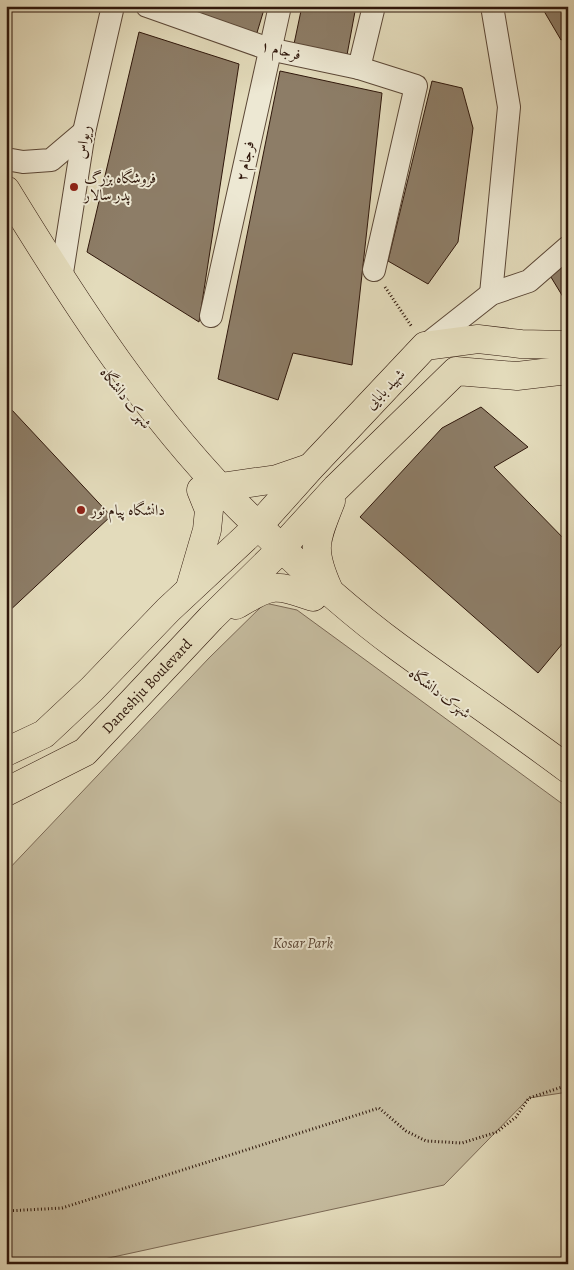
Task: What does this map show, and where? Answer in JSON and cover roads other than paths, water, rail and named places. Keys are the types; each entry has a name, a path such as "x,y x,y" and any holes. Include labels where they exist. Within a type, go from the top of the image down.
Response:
{"main road":[{"path":"6,190 101,339 180,442 211,488 253,531 321,594 397,646 568,769"},
{"name":"شهرک دانشگاه","path":"6,217 97,360 142,421 211,488"},
{"path":"425,346 478,339 521,344 568,345"},
{"name":"شهید بابایی","path":"253,531 425,346"},
{"path":"277,553 336,488 456,371 517,376 568,370"},
{"path":"211,488 277,479 310,468"},
{"path":"190,590 207,530 211,488"},
{"path":"321,594 320,570 315,547 336,488"},
{"path":"6,752 44,734 92,689 190,590 253,531"},
{"name":"Daneshju Boulevard","path":"6,792 85,752 211,618 277,553"},
{"path":"211,618 264,590 281,586 321,594"},
{"name":"شهرک دانشگاه","path":"321,594 568,787"},
{"path":"44,734 60,765"}],"street":[{"name":"ریواس","path":"61,279 84,132 113,6"},
{"name":"فرجام ۱","path":"148,6 269,49 359,68 416,86 374,270"},
{"name":"فرجام ۲","path":"211,316 280,6"},
{"path":"359,68 374,6"},
{"path":"491,294 509,106 492,6"},
{"path":"6,159 22,162 51,160 84,132"},
{"path":"425,346 491,294 530,281 568,247"}],"place":[{"name":"فروشگاه بزرگ پدر سالار","path":"74,187"},
{"name":"دانشگاه پیام نور","path":"81,510"}],"park label":[{"name":"Kosar Park","path":"303,943"}]}
